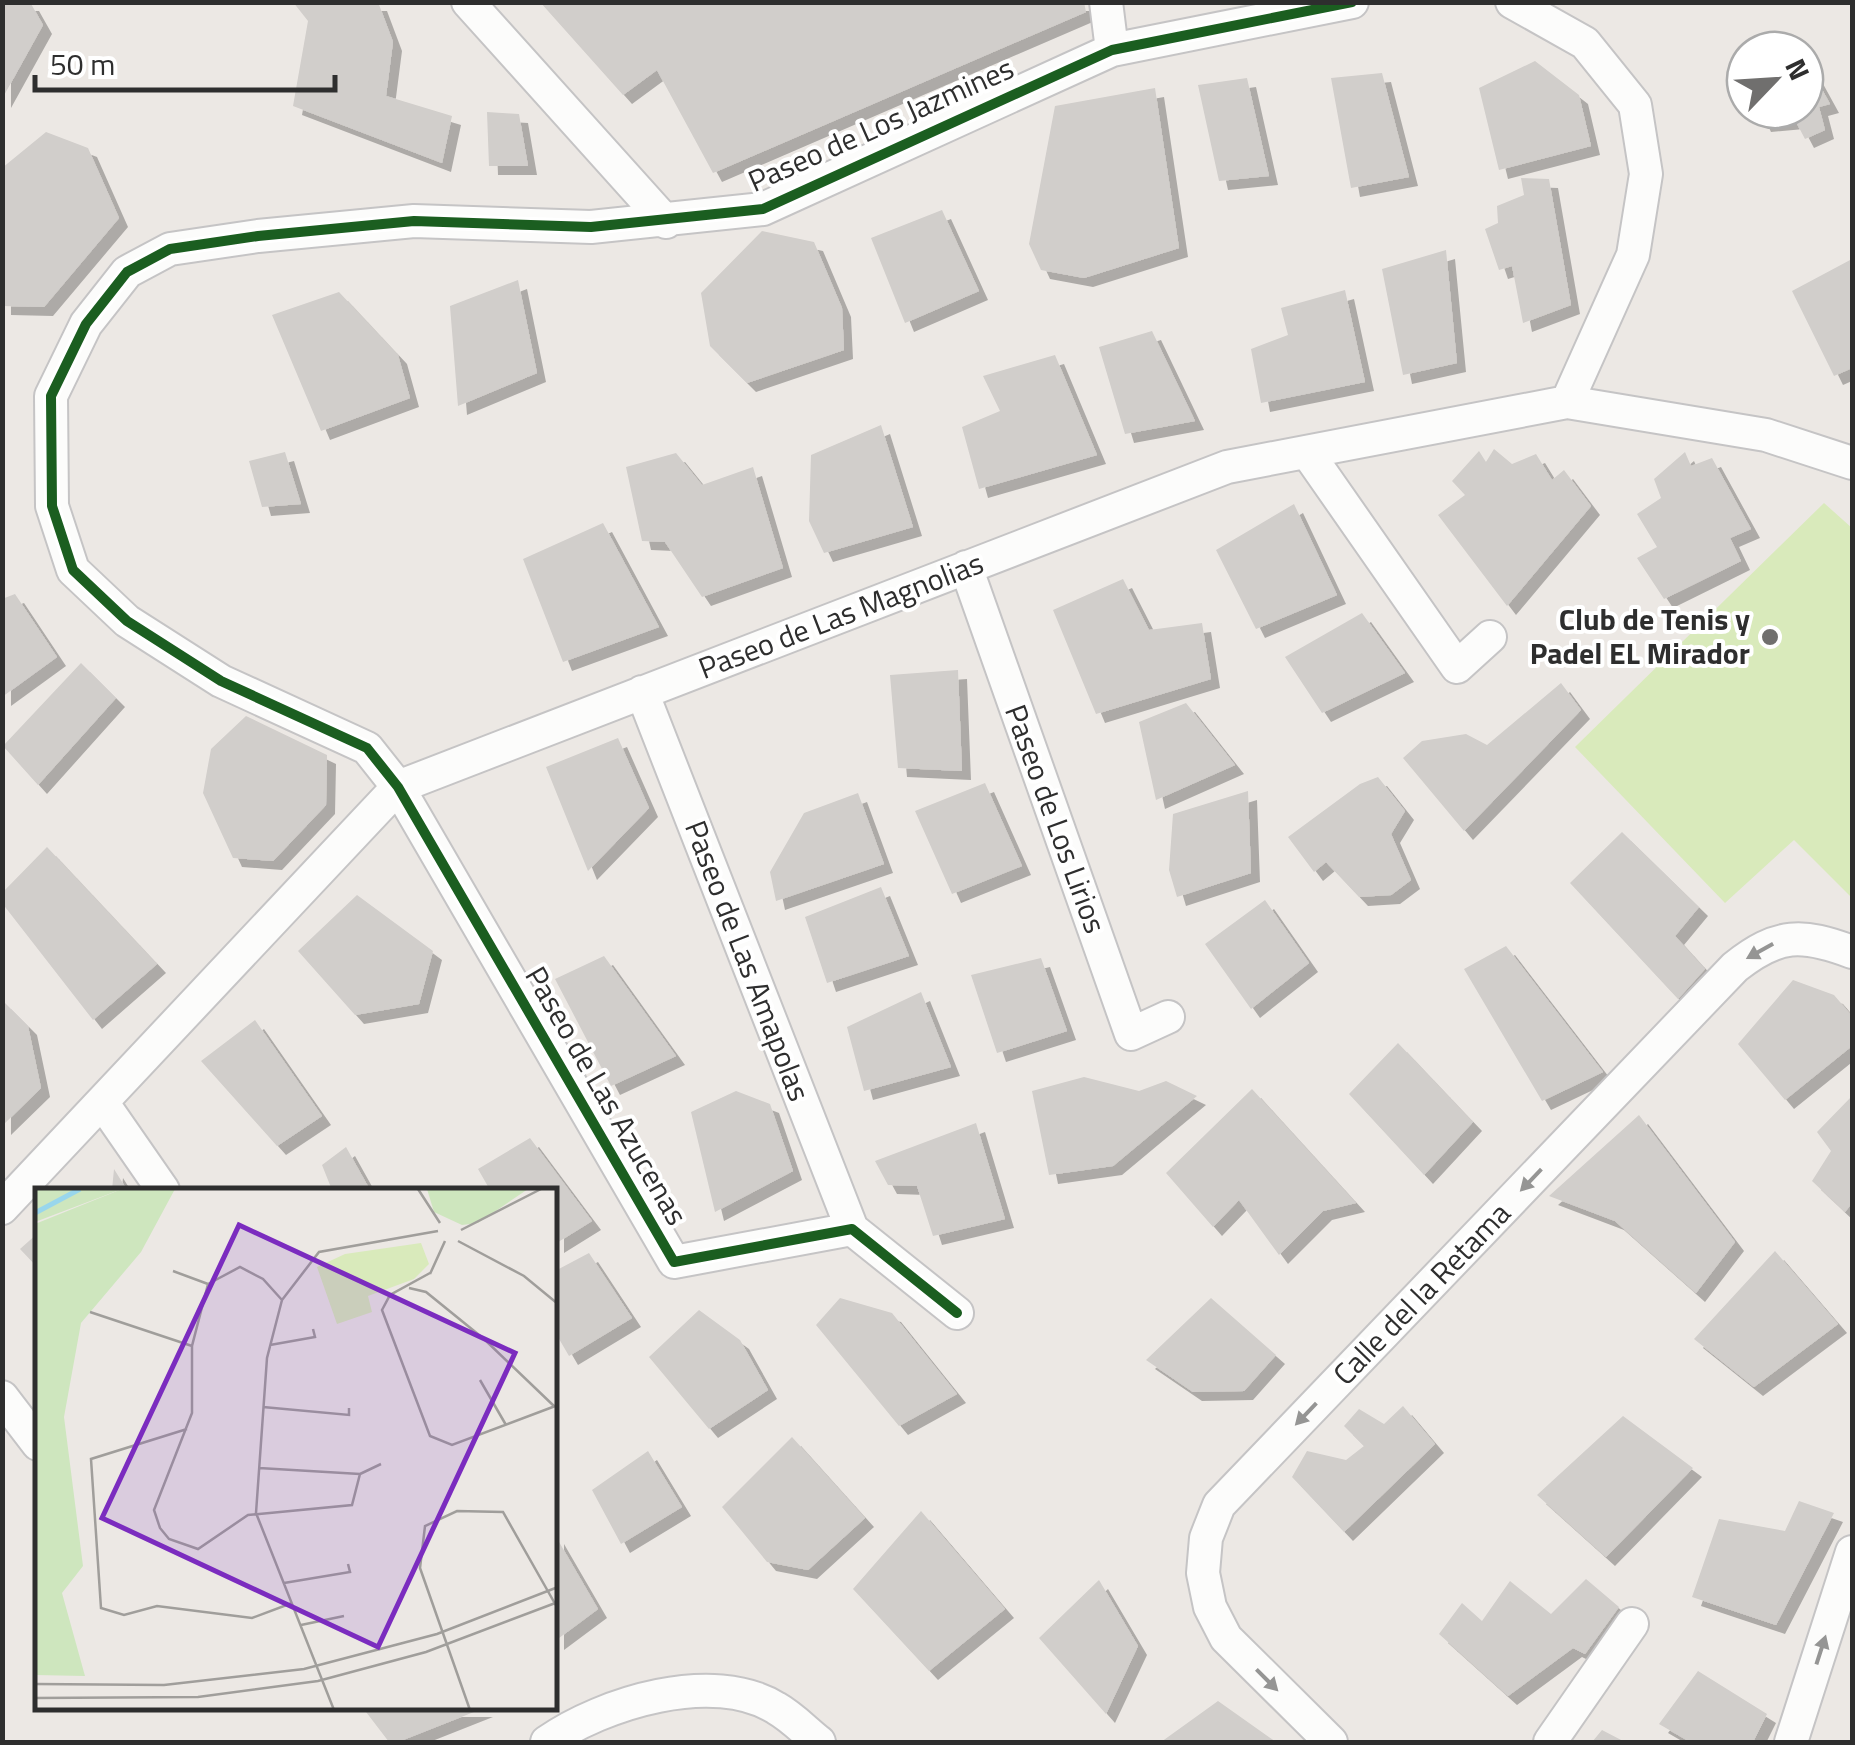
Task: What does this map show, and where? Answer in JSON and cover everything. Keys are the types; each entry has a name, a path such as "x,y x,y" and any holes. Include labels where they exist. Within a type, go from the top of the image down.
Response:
{"street":[{"path":"468,2 666,222"},
{"path":"1106,2 1112,50"},
{"name":"Paseo de Los Jazmines","path":"398,786 367,748 222,681 126,621 74,570 52,506 51,396 86,324 126,272 170,249 258,236 414,221 590,227 763,209 1112,50 1352,2"},
{"path":"1512,2 1585,43 1635,106 1646,174 1633,256 1566,402"},
{"name":"Paseo de Las Magnolias","path":"7,1193 102,1102 398,786 1227,467 1566,402 1766,436 1852,464"},
{"path":"1307,452 1458,667 1490,637"},
{"name":"Paseo de Los Lirios","path":"966,567 1132,1034 1168,1017"},
{"name":"Paseo de Las Amapolas","path":"642,692 852,1229"},
{"name":"Paseo de Las Azucenas","path":"398,786 674,1262 852,1229"},
{"name":"Calle del la Retama","path":"1331,1742 1226,1638 1210,1607 1203,1573 1206,1538 1219,1506 1734,967 1778,941 1810,938 1852,952"},
{"path":"102,1102 162,1188"},
{"path":"852,1229 957,1313"},
{"path":"2,1397 35,1440"},
{"path":"1790,1742 1852,1552"},
{"path":"1550,1742 1632,1624"},
{"path":"547,1742 588,1718 661,1695 704,1688 738,1693 775,1707 819,1742"}],"green space":[{"name":"Club de Tenis y Padel EL Mirador","path":"1824,503 1852,528 1852,898 1794,840 1725,903 1575,747"}],"building":[{"path":"30,2 43,25 2,99 2,5"},
{"path":"293,2 378,2 393,42 386,96 452,116 442,163 293,106 308,21"},
{"path":"540,2 1084,2 1086,12 713,173 657,70 623,95"},
{"path":"1535,61 1579,95 1591,146 1499,170 1479,88"},
{"path":"1382,73 1409,177 1351,188 1331,78"},
{"path":"1247,78 1269,176 1219,181 1198,85"},
{"path":"1155,88 1179,248 1084,278 1041,270 1029,244 1055,106"},
{"path":"487,112 519,114 528,166 489,166"},
{"path":"1800,130 1825,130 1805,139"},
{"path":"46,132 88,148 119,218 44,307 2,306 2,168"},
{"path":"1521,178 1549,179 1571,305 1523,323 1512,266 1499,270 1485,229 1498,223 1497,206 1524,195"},
{"path":"942,210 979,291 905,323 871,238"},
{"path":"762,231 814,242 842,308 844,350 747,383 710,346 701,293"},
{"path":"1446,250 1457,363 1403,375 1382,269"},
{"path":"1852,259 1852,368 1834,376 1792,291"},
{"path":"518,280 537,373 458,406 450,306"},
{"path":"1345,290 1365,382 1261,403 1251,349 1288,335 1281,308"},
{"path":"339,292 398,355 410,398 321,431 272,315"},
{"path":"1152,331 1195,421 1125,434 1099,347"},
{"path":"1055,355 1097,455 979,489 962,427 1000,411 983,376"},
{"path":"881,425 913,527 824,553 809,521 811,455"},
{"path":"1494,449 1512,464 1536,454 1552,480 1564,470 1591,506 1507,606 1438,515 1465,495 1452,481 1479,451 1486,462"},
{"path":"285,452 301,504 262,507 249,461"},
{"path":"1685,452 1691,466 1712,458 1751,529 1730,538 1741,561 1664,599 1637,558 1657,547 1637,514 1661,498 1654,479"},
{"path":"676,453 702,485 753,467 783,568 702,597 665,542 642,541 626,467"},
{"path":"1294,504 1337,595 1256,629 1216,550"},
{"path":"603,523 659,627 563,662 523,559"},
{"path":"1123,579 1149,630 1202,623 1211,679 1096,714 1053,610"},
{"path":"15,594 57,657 2,697 2,599"},
{"path":"1362,613 1405,673 1322,713 1285,657"},
{"path":"81,663 116,698 38,785 3,746"},
{"path":"958,670 962,771 898,768 890,675"},
{"path":"1561,683 1581,710 1464,831 1403,758 1422,741 1466,734 1487,745"},
{"path":"1186,703 1235,765 1156,800 1139,722"},
{"path":"246,716 327,755 326,805 273,861 233,858 203,793 211,749"},
{"path":"618,738 649,808 588,871 546,767"},
{"path":"1378,777 1405,811 1391,834 1411,880 1391,895 1359,897 1326,862 1314,872 1288,837 1360,784"},
{"path":"985,783 1022,866 952,894 915,811"},
{"path":"1248,791 1251,873 1177,897 1169,870 1173,814"},
{"path":"858,793 884,864 776,901 770,872 804,813"},
{"path":"1622,832 1699,907 1675,936 1705,969 1678,999 1570,883"},
{"path":"47,847 157,964 93,1020 2,903 2,893"},
{"path":"881,887 909,956 827,983 805,917"},
{"path":"357,895 433,951 419,1004 355,1015 298,951"},
{"path":"1265,900 1309,963 1251,1009 1205,944"},
{"path":"1506,946 1603,1072 1542,1101 1464,969"},
{"path":"604,956 676,1056 611,1086 555,979"},
{"path":"1041,958 1067,1031 997,1053 971,975"},
{"path":"1793,980 1834,995 1852,1016 1852,1046 1785,1100 1738,1044"},
{"path":"921,992 951,1067 864,1091 847,1027"},
{"path":"2,1000 28,1026 41,1088 2,1126"},
{"path":"255,1020 322,1116 277,1146 201,1061"},
{"path":"1398,1043 1473,1122 1424,1175 1349,1094"},
{"path":"1084,1077 1139,1091 1166,1081 1197,1096 1113,1166 1049,1175 1032,1091"},
{"path":"1252,1089 1356,1203 1323,1211 1279,1255 1239,1200 1213,1227 1166,1173"},
{"path":"736,1091 770,1104 793,1171 715,1212 691,1112"},
{"path":"1852,1096 1852,1203 1845,1212 1812,1181 1831,1151 1817,1132"},
{"path":"1639,1115 1735,1242 1696,1293 1615,1221 1549,1196"},
{"path":"976,1123 1005,1219 933,1236 917,1186 888,1185 875,1161"},
{"path":"530,1138 592,1221 558,1242 558,1188 489,1188 478,1169"},
{"path":"346,1147 369,1188 331,1188 322,1165"},
{"path":"114,1169 126,1188 112,1188"},
{"path":"35,1236 35,1265 20,1249"},
{"path":"1775,1251 1838,1324 1754,1387 1694,1339"},
{"path":"589,1253 632,1318 569,1356 558,1337 558,1269"},
{"path":"840,1298 892,1313 957,1394 899,1426 816,1325"},
{"path":"1211,1298 1276,1355 1244,1391 1193,1392 1146,1360"},
{"path":"699,1310 740,1340 768,1390 709,1429 649,1357"},
{"path":"1403,1406 1435,1444 1344,1532 1292,1477 1307,1451 1346,1460 1364,1446 1344,1426 1359,1409 1384,1424"},
{"path":"1623,1416 1693,1468 1606,1557 1537,1495"},
{"path":"792,1437 865,1518 808,1570 767,1562 722,1507"},
{"path":"648,1451 682,1507 621,1544 592,1490"},
{"path":"1799,1501 1834,1513 1776,1625 1692,1597 1719,1519 1785,1531"},
{"path":"921,1511 1005,1609 929,1671 853,1589"},
{"path":"558,1540 598,1609 558,1639"},
{"path":"1586,1579 1619,1607 1585,1654 1573,1648 1508,1696 1439,1634 1462,1603 1482,1621 1510,1581 1551,1614"},
{"path":"1099,1580 1138,1646 1106,1714 1039,1638"},
{"path":"1698,1671 1767,1714 1753,1742 1690,1742 1659,1724"},
{"path":"1218,1701 1276,1742 1161,1742"},
{"path":"365,1710 479,1710 398,1742 389,1742"},
{"path":"1602,1730 1625,1742 1592,1742"}],"cycle path":[{"path":"957,1313 852,1229 674,1262 398,787 367,748 221,681 127,621 73,570 52,506 51,396 86,324 127,272 170,249 414,221 591,227 763,209 1112,50 1352,2"}],"place":[{"name":"Club de Tenis y Padel EL Mirador","path":"1770,637"}]}
